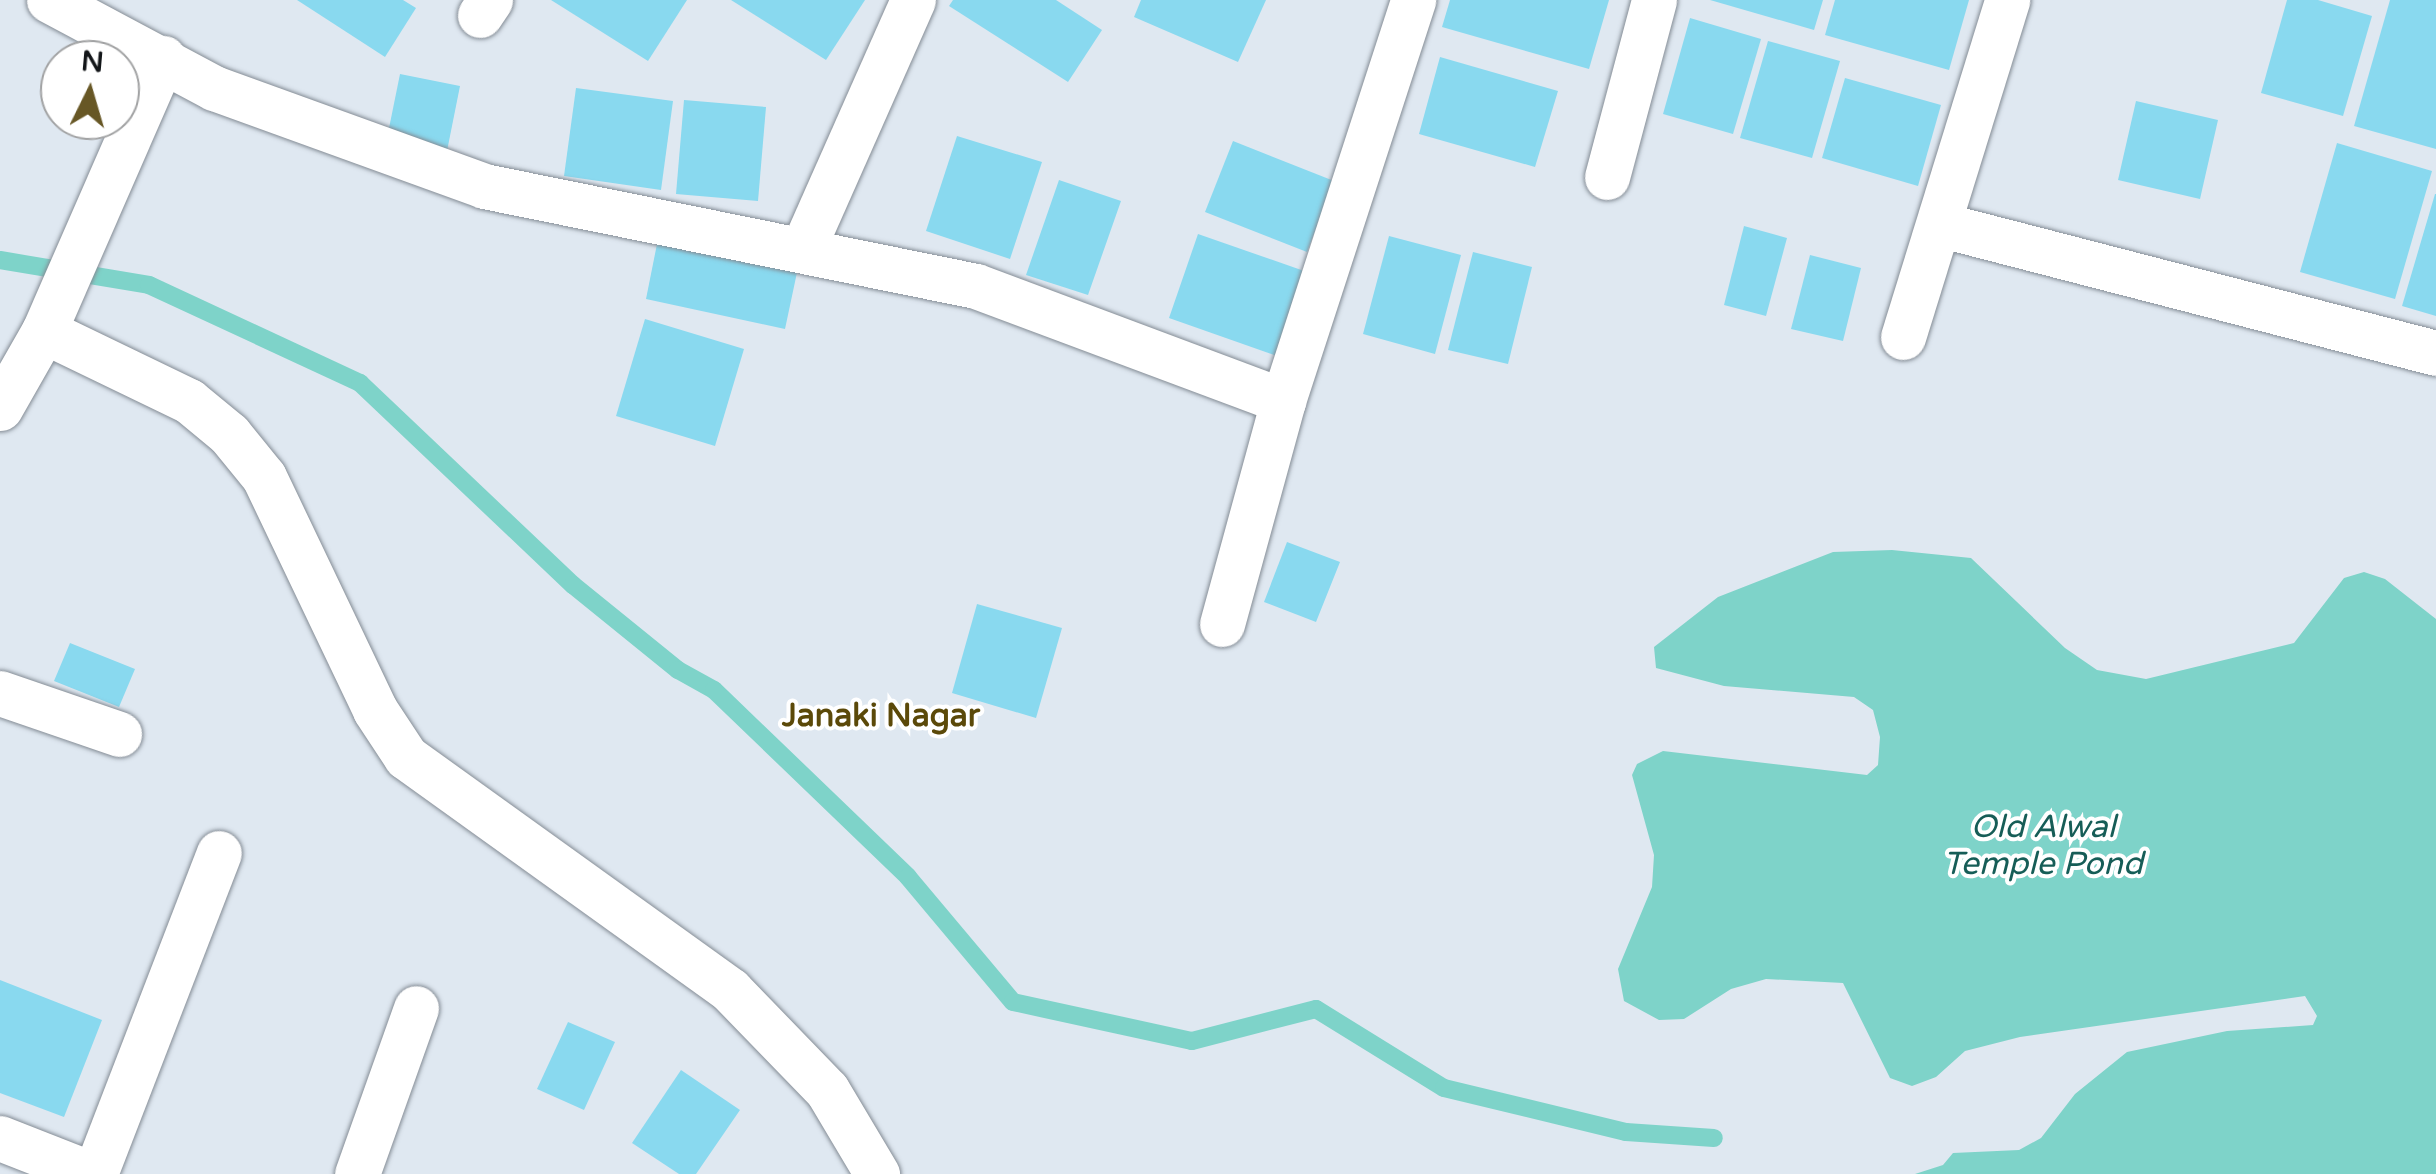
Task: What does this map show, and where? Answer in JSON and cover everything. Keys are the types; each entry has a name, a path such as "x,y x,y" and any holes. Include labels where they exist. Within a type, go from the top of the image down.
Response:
{"street":[{"path":"804,246 913,0"},
{"path":"1222,624 1283,401 1413,0"},
{"path":"1608,177 1654,0"},
{"path":"1903,337 1942,226 2007,0"},
{"path":"69,4 214,88 484,186 804,246 976,286 1283,401"},
{"path":"0,408 51,312 163,58"},
{"path":"1942,226 2436,353"},
{"path":"51,312 189,401 229,434 264,477 375,710 406,757 730,990 826,1090 877,1174"},
{"path":"0,693 119,734"},
{"path":"0,1138 93,1174 220,852"},
{"path":"357,1174 416,1008"}],"water":[{"name":"Old Alwal Temple Pond","path":"1892,550 1971,558 2065,648 2097,670 2146,679 2294,643 2344,578 2364,572 2385,579 2436,619 2436,1174 1915,1174 1943,1165 1953,1153 2019,1150 2041,1138 2075,1094 2127,1052 2227,1031 2313,1025 2317,1016 2305,996 2020,1037 1965,1051 1936,1077 1912,1086 1890,1078 1843,983 1766,979 1731,989 1684,1019 1659,1020 1624,1001 1618,969 1652,887 1654,855 1632,775 1637,764 1663,751 1867,775 1878,765 1880,737 1873,710 1854,697 1724,686 1656,668 1654,647 1718,597 1833,552"}],"building":[{"path":"297,0 403,0 416,8 385,57"},
{"path":"551,0 687,0 648,61"},
{"path":"731,0 865,0 826,60"},
{"path":"953,0 1056,0 1102,30 1068,82 949,6"},
{"path":"1141,0 1266,0 1238,62 1134,17"},
{"path":"1450,0 1609,0 1589,69 1442,27"},
{"path":"1710,0 1823,0 1814,30"},
{"path":"1835,0 1969,0 1949,70 1825,35"},
{"path":"2287,0 2318,0 2372,16 2343,116 2261,93"},
{"path":"2390,0 2436,0 2436,149 2354,126"},
{"path":"1690,18 1761,39 1733,134 1663,114"},
{"path":"1768,41 1840,61 1812,158 1740,138"},
{"path":"1440,57 1558,91 1535,167 1419,134"},
{"path":"400,74 460,86 447,151 387,138"},
{"path":"1845,78 1941,105 1918,186 1822,158"},
{"path":"576,88 673,101 661,190 564,176"},
{"path":"684,100 766,107 758,201 676,194"},
{"path":"2136,101 2218,120 2200,199 2118,180"},
{"path":"957,136 1042,162 1010,259 926,231"},
{"path":"1233,141 1334,181 1307,252 1205,212"},
{"path":"2337,143 2432,171 2395,299 2300,272"},
{"path":"1059,180 1121,201 1088,295 1026,275"},
{"path":"2436,194 2436,316 2402,306"},
{"path":"1744,226 1787,238 1766,316 1724,305"},
{"path":"659,234 799,263 785,329 646,299"},
{"path":"1198,234 1307,272 1277,356 1169,318"},
{"path":"1389,236 1461,255 1435,354 1363,334"},
{"path":"1473,252 1532,267 1508,364 1448,350"},
{"path":"1810,255 1861,268 1843,341 1791,329"},
{"path":"645,319 744,349 715,446 616,416"},
{"path":"1287,542 1340,562 1316,622 1264,602"},
{"path":"977,604 1062,628 1036,718 952,693"},
{"path":"70,643 135,669 119,707 54,681"},
{"path":"0,980 102,1020 64,1117 0,1093"},
{"path":"568,1022 615,1042 584,1110 537,1089"},
{"path":"681,1070 740,1110 696,1174 679,1174 632,1143"}],"waterway":[{"path":"0,260 149,285 360,383 573,585 678,670 714,690 908,877 1013,1002 1192,1041 1316,1009 1444,1088 1626,1132 1714,1138"}],"district":[{"name":"Janaki Nagar","path":"881,716"}]}
